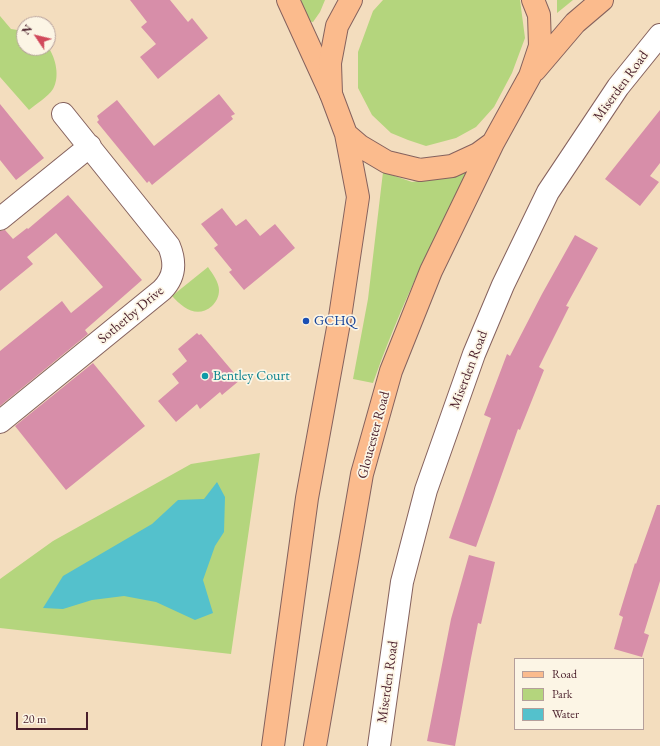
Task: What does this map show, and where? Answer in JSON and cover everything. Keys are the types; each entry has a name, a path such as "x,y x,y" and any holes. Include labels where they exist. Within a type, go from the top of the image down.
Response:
{"main road":[{"path":"273,746 314,448 340,317 358,197 346,134 331,94 288,0"},
{"path":"331,94 330,62 337,26 351,0"},
{"path":"530,76 540,46 539,14 533,0"},
{"path":"530,76 576,23 602,0"},
{"name":"Gloucester Road","path":"314,746 362,474 391,371 431,271 493,143 530,76"},
{"path":"346,134 360,146 387,162 420,170 452,166 478,154 493,143"}],"street":[{"name":"Miserden Road","path":"380,746 402,582 426,490 474,354 509,272 548,192 618,87 660,35"},
{"name":"Sotherby Drive","path":"0,422 162,290 172,276 174,268 173,256 169,246 63,114"},
{"path":"0,219 90,146"}],"green space":[{"path":"301,0 325,0 320,12 313,22 308,21"},
{"path":"383,0 520,0 525,38 512,73 494,107 476,127 456,138 426,146 391,133 372,115 358,88 358,52 373,11"},
{"path":"557,0 573,0 557,13"},
{"path":"0,16 11,29 16,30 16,56 53,56 57,73 55,84 51,92 29,110 0,77"},
{"path":"383,172 412,182 465,173 465,178 415,279 393,330 373,383 353,379 368,299"},
{"path":"208,267 218,284 218,297 212,306 206,310 196,312 190,310 172,296"},
{"path":"260,453 231,654 0,628 0,579 53,541 191,464"}],"water":[{"path":"217,482 225,497 224,532 215,546 203,580 213,613 195,620 156,602 124,596 92,600 63,609 43,608 63,576 152,524 178,500 204,499"}],"building":[{"path":"130,0 170,0 188,22 192,18 208,38 158,79 140,57 156,44 141,27 147,22"},
{"path":"219,94 235,114 231,116 233,119 152,185 149,181 147,183 97,122 99,120 97,116 117,100 154,146"},
{"path":"0,104 44,158 16,180 0,160"},
{"path":"660,110 660,163 650,176 659,182 640,206 605,179"},
{"path":"68,195 142,280 85,330 88,334 0,406 0,351 62,301 71,313 103,287 56,233 27,257 33,264 0,291 0,231 5,230 13,239 27,228 28,229"},
{"path":"222,208 236,226 246,219 260,236 275,224 295,248 244,290 229,272 232,270 214,248 218,245 201,224"},
{"path":"575,235 598,248 566,306 569,307 539,367 544,370 520,430 518,429 476,547 449,538 491,418 484,415 507,354 510,356"},
{"name":"Bentley Court","path":"197,333 199,335 201,334 240,380 222,395 220,392 200,409 197,404 176,422 158,401 179,383 172,374 187,361 178,349"},
{"path":"93,363 145,426 66,490 15,426"},
{"path":"657,505 660,505 660,581 644,633 649,635 642,657 614,649 623,617 619,615 635,563 636,564"},
{"path":"469,555 495,562 481,624 478,623 455,746 427,741 451,619"}],"place":[{"name":"GCHQ","path":"306,321"},
{"name":"Bentley Court","path":"205,376"}]}
